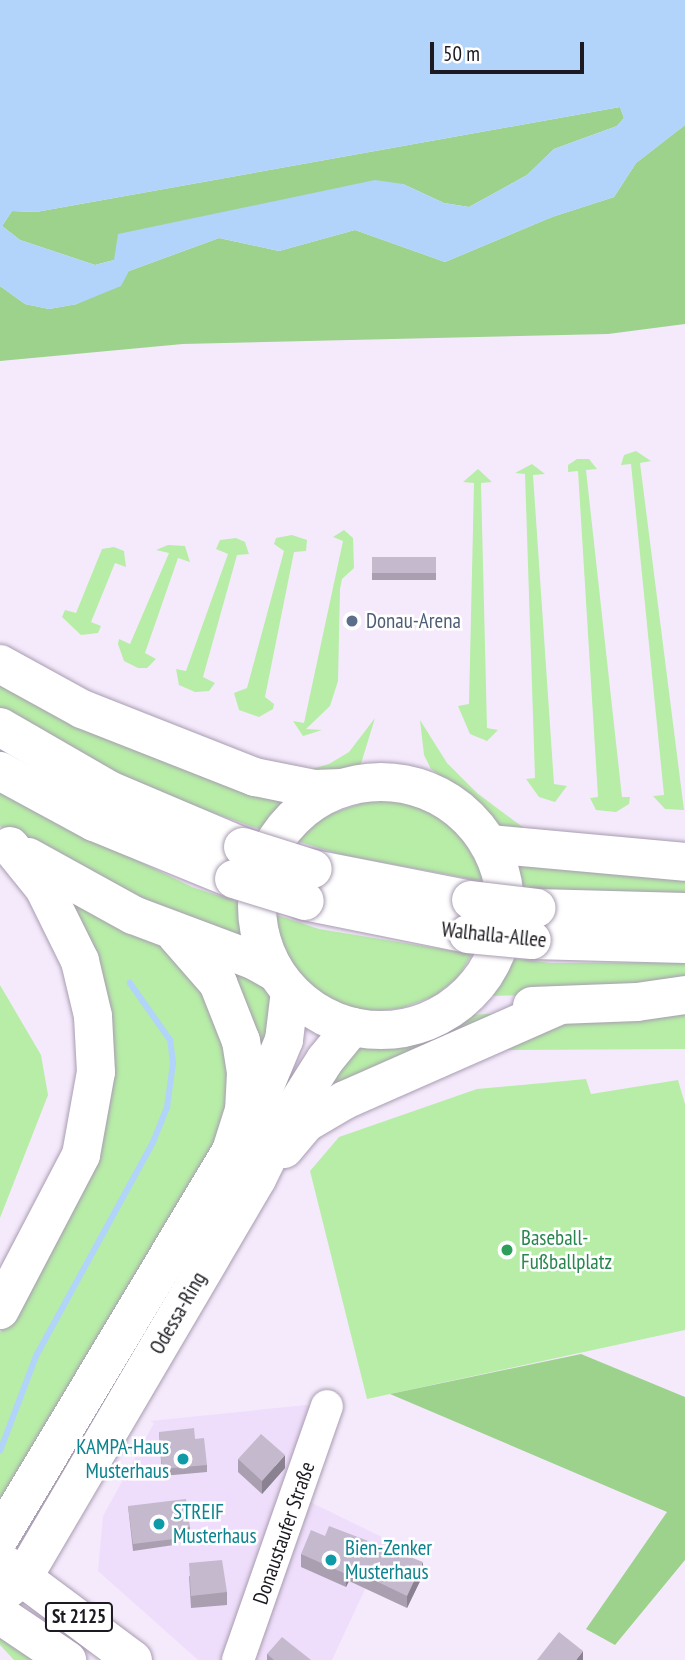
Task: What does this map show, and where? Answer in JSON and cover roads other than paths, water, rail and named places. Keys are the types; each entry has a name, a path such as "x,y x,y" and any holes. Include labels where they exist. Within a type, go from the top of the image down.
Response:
{"main road":[{"path":"0,664 82,709 255,776 314,789 342,788 367,783 404,784 438,796 467,816 489,844 502,877 505,913 493,958 482,979 456,1005 424,1023 401,1028 352,1027 330,1019 253,960 174,934 92,895 5,842"},
{"path":"0,727 239,863"},
{"path":"0,771 94,822 239,863"},
{"path":"283,982 262,944 257,912 259,880 270,850 289,823 313,803 342,788"},
{"path":"0,1310 81,1155 96,1072 93,1016 75,948 44,888 5,842"},
{"path":"489,844 685,862"},
{"name":"Walhalla-Allee","path":"239,863 309,885 469,917 685,944"},
{"name":"Walhalla-Allee","path":"535,924 685,912"},
{"path":"174,934 201,958 218,984 241,1041 246,1073 244,1110 231,1151"},
{"name":"Odessa-Ring","path":"0,1537 231,1151 276,1065 283,982"},
{"path":"456,1005 558,1006 685,995"},
{"path":"257,1179 306,1123 345,1100 558,1006"},
{"name":"Odessa-Ring","path":"8,1577 257,1179 282,1128 325,1060 352,1027"},
{"name":"St 2125","path":"8,1577 133,1660"},
{"name":"St 2125","path":"0,1615 67,1660"}],"street":[{"name":"Donaustaufer Straße","path":"238,1660 327,1406"}],"water":[{"path":"0,0 685,0 685,125 636,163 614,197 552,217 445,262 355,230 279,251 219,238 129,271 121,286 77,304 49,309 25,304 0,286","holes":["620,107 624,118 617,126 554,149 527,175 469,207 444,203 403,184 375,180 118,234 114,260 95,265 20,240 2,226 12,211 36,212"]}],"waterway":[{"path":"0,1451 36,1356 153,1142 167,1107 173,1063 170,1040 130,983"}],"place":[{"name":"Donau-Arena","path":"352,621"},
{"name":"Baseball- Fußballplatz","path":"507,1250"},
{"name":"KAMPA-Haus Musterhaus","path":"183,1459"},
{"name":"STREIF Musterhaus","path":"159,1524"},
{"name":"Bien-Zenker Musterhaus","path":"331,1560"}]}
